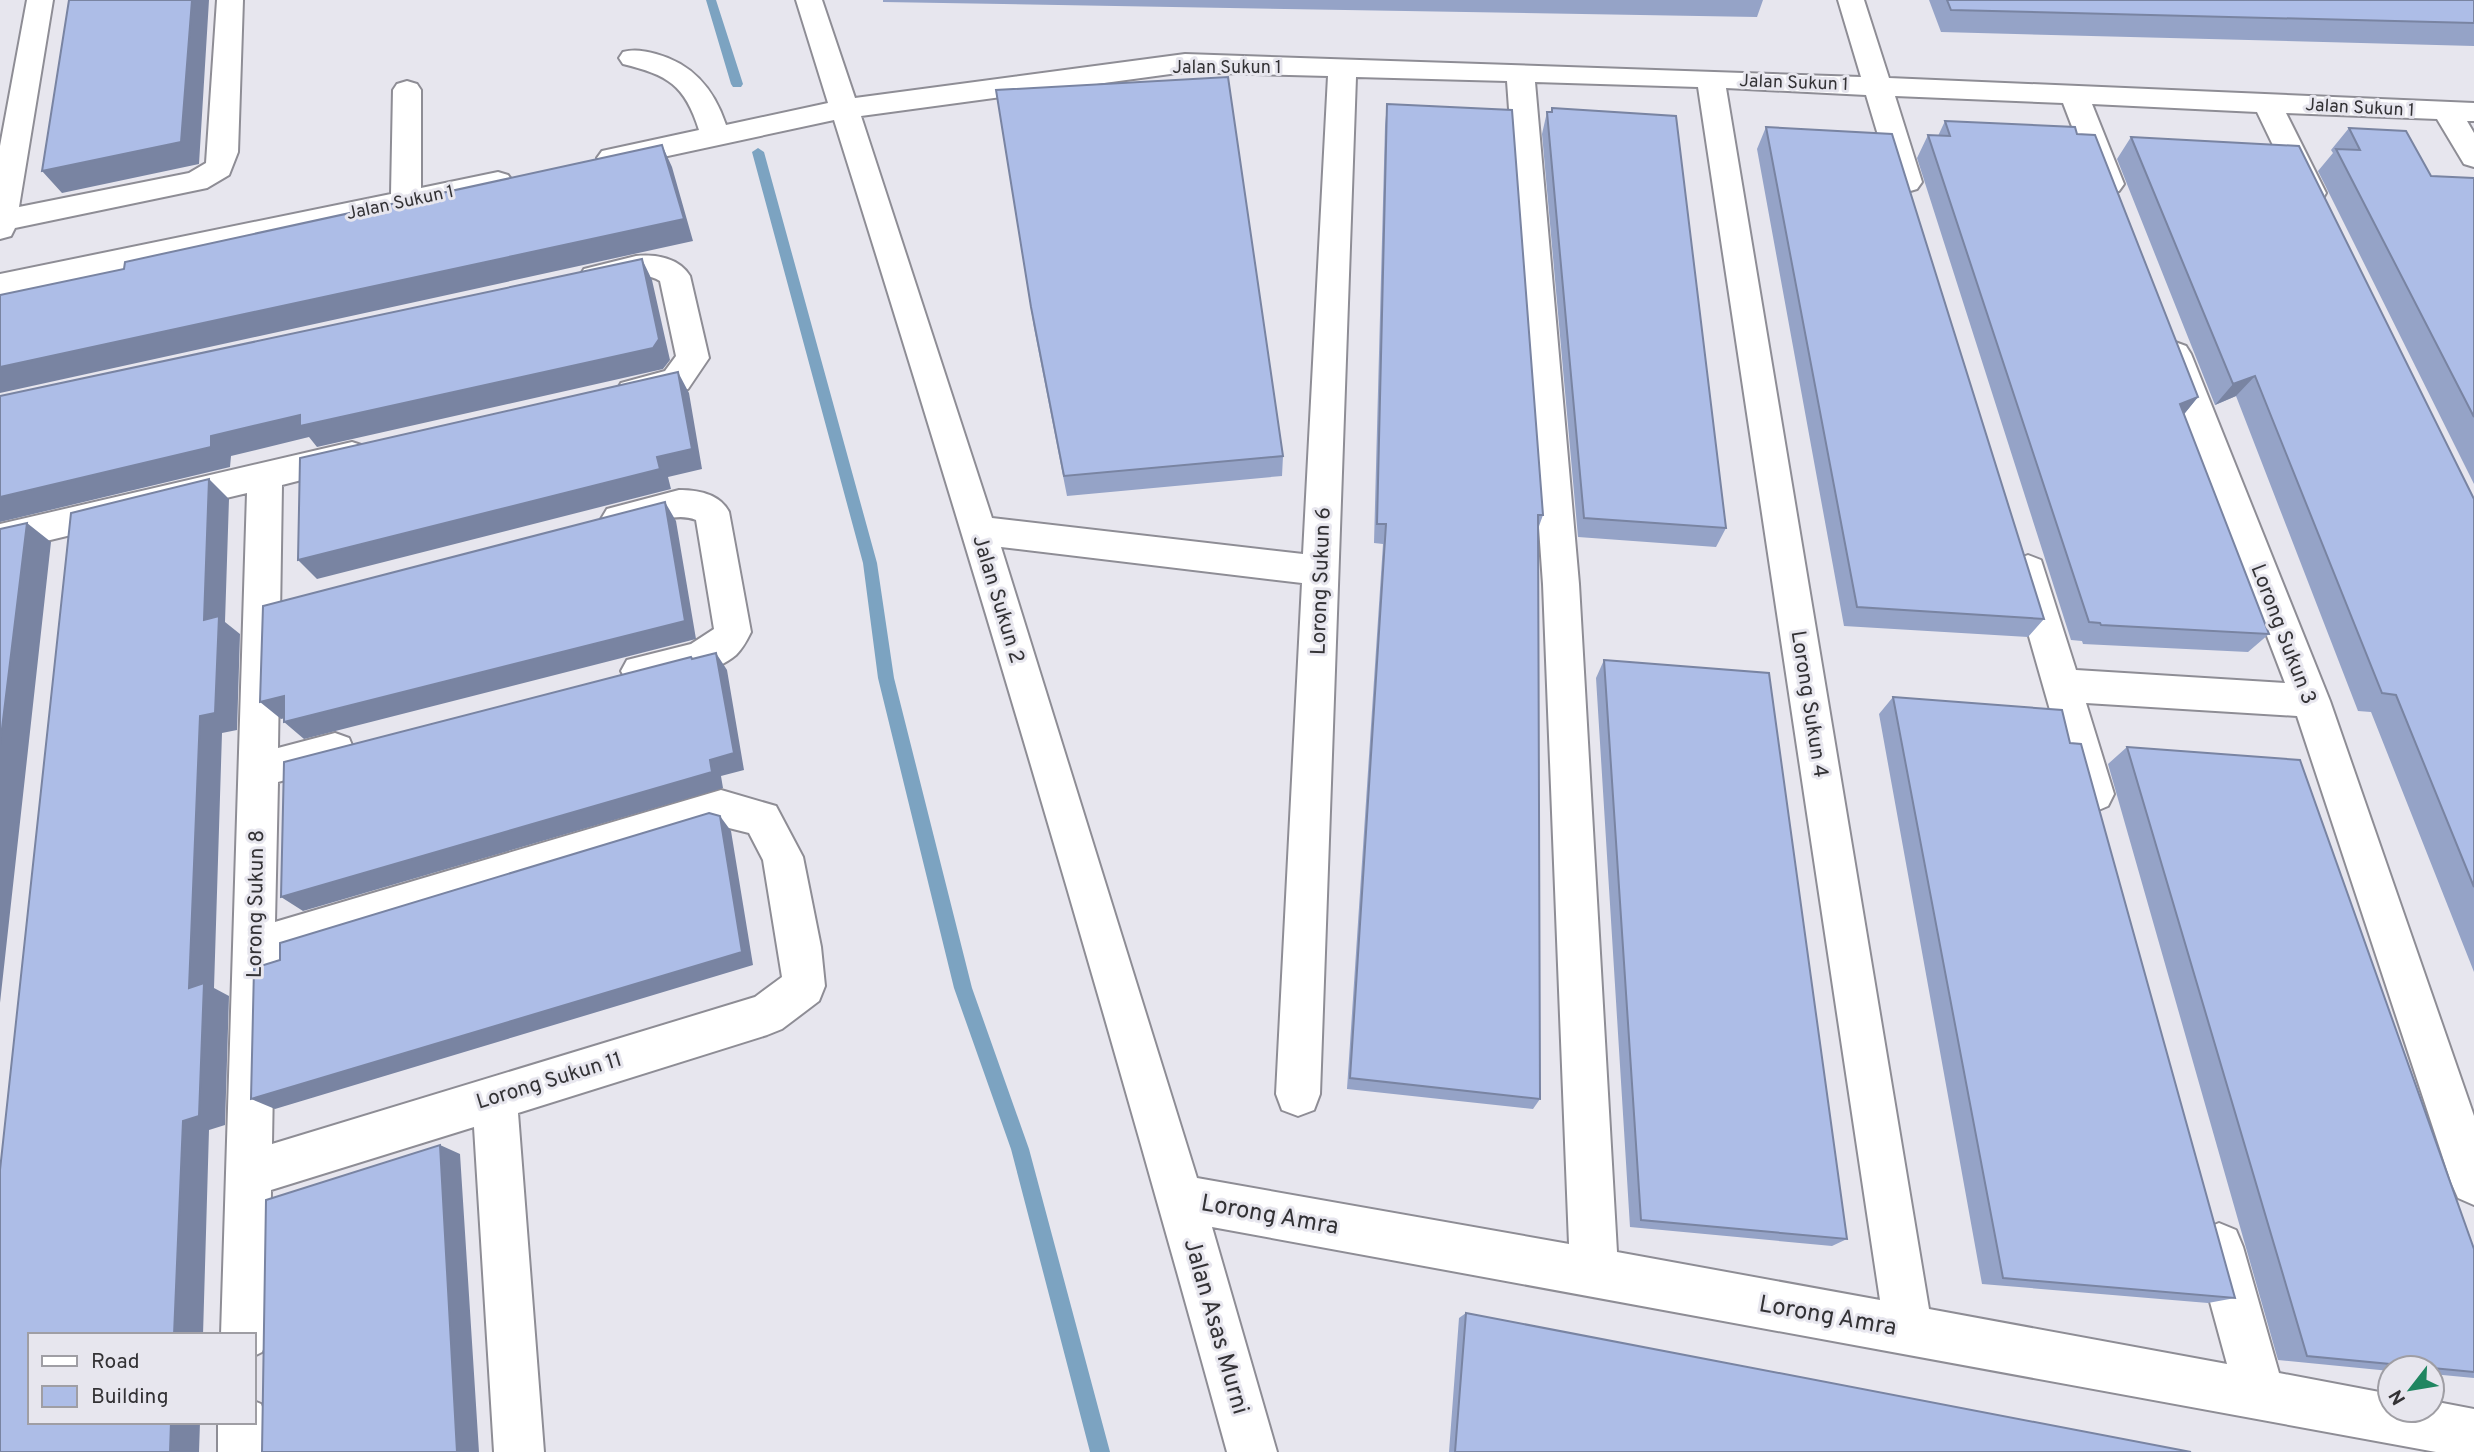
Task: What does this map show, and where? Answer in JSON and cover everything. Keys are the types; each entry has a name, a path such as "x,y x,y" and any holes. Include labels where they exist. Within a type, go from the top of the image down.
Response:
{"street":[{"path":"40,0 0,223 197,180 219,168 223,152 230,0"},
{"name":"Jalan Sukun 2","path":"809,0 978,530 1182,1199"},
{"path":"1850,0 1919,219"},
{"path":"633,58 653,61 676,71 691,85 706,105 715,136"},
{"name":"Jalan Sukun 1","path":"581,164 845,109 1185,63 1711,79 2460,111"},
{"name":"Lorong Sukun 6","path":"1298,1094 1342,69"},
{"path":"1520,74 1561,584 1594,1272"},
{"name":"Lorong Sukun 4","path":"1711,79 1908,1329"},
{"path":"407,90 407,201"},
{"path":"2074,94 2119,210"},
{"path":"2267,102 2322,214"},
{"path":"2460,111 2474,157"},
{"name":"Jalan Sukun 1","path":"0,285 527,176"},
{"path":"568,283 649,265 666,268 674,276 693,358 676,380 605,398"},
{"name":"Lorong Sukun 3","path":"2164,326 2311,701 2474,1182"},
{"path":"0,538 388,447"},
{"name":"Lorong Sukun 8","path":"245,1333 259,770 276,606 265,474"},
{"path":"593,526 686,502 700,504 712,512 733,632 726,645 709,654 603,681"},
{"path":"69,562 74,520"},
{"path":"978,530 1320,571"},
{"path":"2018,539 2064,685 2105,832"},
{"path":"2064,685 2311,701"},
{"path":"259,770 365,742"},
{"name":"Lorong Sukun 11","path":"249,1174 767,1014 804,986 800,947 783,857 762,819 721,808 254,948"},
{"path":"494,1097 519,1452"},
{"name":"Lorong Amra","path":"1182,1199 2260,1394 2456,1438"},
{"name":"Jalan Asas Murni","path":"1182,1199 1252,1452"},
{"path":"2208,1207 2260,1394"},
{"path":"243,1424 243,1452"}],"building":[{"path":"69,0 192,0 181,142 42,171"},
{"path":"1947,0 2474,0 2474,23 1951,10"},
{"path":"1228,77 1283,456 1064,476 1031,307 996,90"},
{"path":"1387,104 1512,110 1543,515 1538,515 1540,1099 1350,1078 1386,524 1377,524"},
{"path":"1552,108 1676,116 1726,528 1584,518 1547,112 1552,112"},
{"path":"1945,121 2075,127 2077,134 2095,135 2198,397 2180,404 2269,634 2101,625 2089,622 1928,135 1950,136"},
{"path":"1766,127 1892,134 2044,619 1857,607"},
{"path":"2349,128 2406,131 2431,176 2474,178 2474,417 2336,149 2360,150"},
{"path":"2131,137 2299,146 2474,499 2474,887 2396,695 2382,693 2255,376 2233,384"},
{"path":"662,145 684,219 0,367 0,295 124,269 125,262"},
{"path":"642,259 659,339 653,348 300,426 300,415 211,436 211,447 0,497 0,396"},
{"path":"678,372 692,449 657,457 660,469 298,560 300,458"},
{"path":"209,479 204,620 219,616 215,713 200,716 189,988 204,983 199,1116 183,1121 174,1333 28,1333 28,1424 171,1424 170,1452 0,1452 0,1170 71,513"},
{"path":"665,502 685,621 284,722 284,696 260,702 263,606"},
{"path":"27,523 0,745 0,529"},
{"path":"716,653 734,753 710,760 712,772 281,897 284,762 691,657 692,659"},
{"path":"1604,660 1769,673 1847,1239 1641,1220"},
{"path":"1893,697 2062,710 2070,743 2081,744 2235,1298 2003,1278"},
{"path":"2127,747 2300,760 2474,1249 2474,1372 2446,1369 2446,1354 2376,1354 2376,1363 2307,1356"},
{"path":"709,813 720,816 742,952 251,1099 254,968 280,960 280,943"},
{"path":"440,1145 457,1452 262,1452 266,1200"},
{"path":"1466,1313 2191,1452 1455,1452"}],"waterway":[{"path":"711,0 737,84"},
{"path":"758,152 870,563 886,678 963,988 1020,1149 1100,1452"}]}
